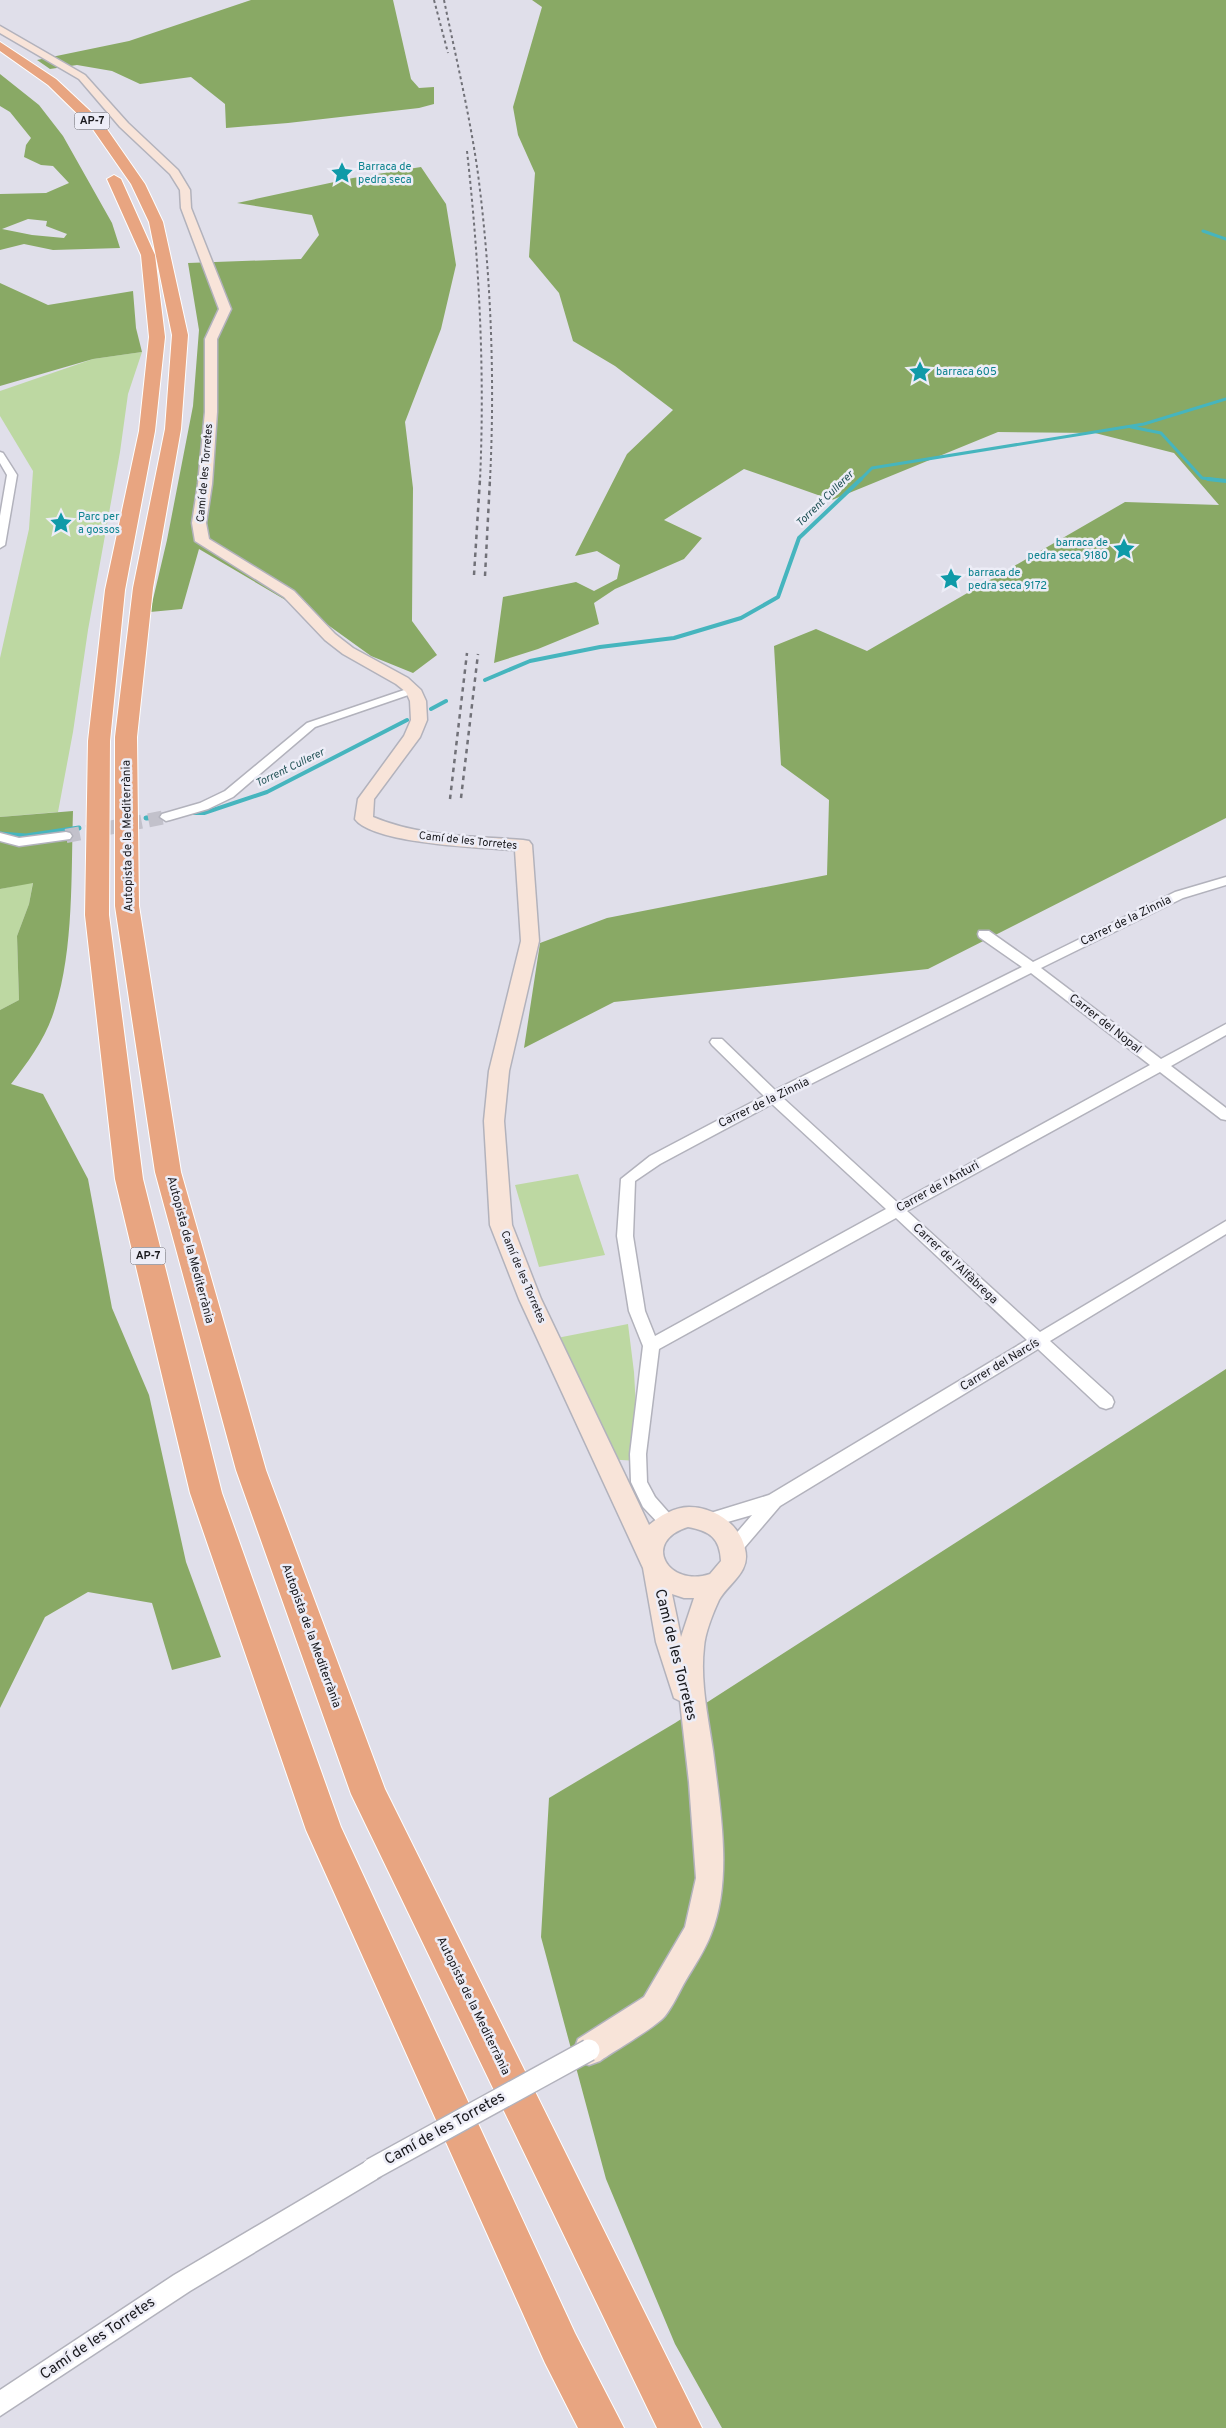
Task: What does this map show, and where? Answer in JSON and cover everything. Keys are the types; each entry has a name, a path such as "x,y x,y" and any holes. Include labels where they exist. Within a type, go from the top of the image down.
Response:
{"highway":[{"name":"Autopista de la Mediterrània","path":"0,46 52,82 97,126 138,184 156,222 180,334 173,429 143,588 126,736 128,906 168,1172 251,1470 369,1794 680,2428"},
{"name":"AP-7","path":"0,60 37,85 77,128 119,186 148,254 157,337 147,431 115,590 100,732 97,915 129,1179 206,1493 324,1830 560,2348 602,2428"}],"street":[{"name":"Camí de les Torretes","path":"0,29 82,77 124,125 174,172 186,190 186,208 225,309 211,339 210,412 205,484 199,523 202,541 289,594 330,637 348,651 402,681 412,690 418,701 419,720 412,737 366,799 362,816 364,819 383,828 424,837 523,845 530,941 499,1071 494,1121 501,1225 530,1299 652,1561 669,1642 697,1740"},
{"path":"0,454 12,475 0,545"},
{"path":"0,477 12,475"},
{"path":"166,817 204,806 229,794 311,725 412,690"},
{"path":"0,837 19,842 66,836"},
{"name":"Carrer de la Zinnia","path":"668,1522 649,1502 639,1482 638,1454 651,1346 637,1311 625,1236 628,1180 655,1160 712,1128 1033,968 1180,895 1226,882"},
{"name":"Carrer del Nopal","path":"984,934 1033,968 1226,1115"},
{"name":"Carrer de l'Anturi","path":"651,1346 1226,1029"},
{"name":"Carrer de l'Alfàbrega","path":"717,1042 774,1098 1106,1402"},
{"name":"Carrer del Narcís","path":"710,1520 774,1501 1226,1227"},
{"name":"Carrer del Narcís","path":"734,1549 774,1501"},
{"path":"688,1517 710,1520 721,1527 730,1537 734,1549 730,1568 717,1582 704,1587 690,1588 676,1586 664,1579 652,1561 654,1535 668,1522 688,1517"},
{"name":"Camí de les Torretes","path":"0,2404 182,2283 372,2169 589,2050 654,2007 698,1932 710,1878 703,1782 689,1668 691,1644 707,1598 717,1582"}],"green space":[{"path":"251,0 393,0 411,79 419,88 434,87 434,104 419,108 226,128 225,104 191,77 140,84 112,71 77,65 50,69 37,60 129,41"},
{"path":"532,0 1226,0 1226,818 928,969 614,1002 524,1048 540,943 607,918 827,875 829,800 781,765 774,646 816,629 867,651 1125,502 1219,505 1174,453 1095,433 998,432 832,500 744,469 664,520 702,538 684,559 615,589 594,603 599,624 538,649 494,663 503,597 576,582 594,591 617,579 620,565 597,551 575,556 627,454 673,410 615,366 573,341 559,293 529,257 535,173 518,135 513,107 542,7"},
{"path":"0,74 39,105 63,136 112,223 120,248 53,250 24,244 0,250 0,194 46,193 69,183 53,166 41,165 24,157 26,145 31,138 10,112 0,106","holes":["28,219 47,221 46,226 67,234 64,238 32,235 2,229"]},
{"path":"421,167 446,204 456,265 441,329 405,422 413,488 412,621 437,655 413,673 371,656 328,625 199,549 182,609 150,612 167,540 193,406 199,330 188,263 301,259 319,235 312,215 237,203 353,178"},
{"path":"0,283 48,305 133,291 136,328 142,352 93,359 0,386"},
{"path":"142,352 128,394 120,452 58,812 0,817 0,658 29,529 33,471 0,416 0,391 93,359"},
{"path":"73,811 69,936 61,985 52,1018 42,1038 11,1084 43,1094 88,1179 112,1308 149,1395 186,1562 221,1657 172,1670 152,1603 88,1592 45,1617 0,1708 0,1010 19,1000 17,936 29,904 33,883 0,889 0,817"},
{"path":"33,882 29,904 17,936 19,1000 0,1010 0,889"},
{"path":"578,1174 605,1255 539,1267 515,1185"},
{"path":"628,1324 634,1372 639,1461 604,1459 557,1338"},
{"path":"1226,1369 1226,2428 722,2428 675,2344 606,2179 541,1937 549,1798 675,1723"}],"waterway":[{"path":"1203,231 1226,239"},
{"name":"Torrent Cullerer","path":"861,479 872,468 1144,424 1226,399"},
{"path":"1131,427 1161,433 1202,478 1218,480"},
{"name":"Torrent Cullerer","path":"485,680 530,661 600,647 674,638 741,618 778,597 799,538 861,479"},
{"path":"1208,479 1226,481"},
{"name":"Torrent Cullerer","path":"431,709 446,701"},
{"name":"Torrent Cullerer","path":"190,813 204,813 267,792 407,720"},
{"name":"Torrent Cullerer","path":"146,818 166,817"},
{"name":"Torrent Cullerer","path":"0,834 26,836 79,828"}],"tunnel":[{"path":"66,836 166,817"}],"railway":[{"path":"434,0 448,53"},
{"path":"444,0 471,130 486,250 492,365 490,480"},
{"path":"467,151 480,315 482,398 480,480"},
{"path":"474,575 480,479"},
{"path":"485,576 490,479"},
{"path":"450,799 467,653"},
{"path":"461,798 478,654"}],"place":[{"name":"Barraca de pedra seca","path":"342,173"},
{"name":"barraca 605","path":"920,372"},
{"name":"Parc per a gossos","path":"61,523"},
{"name":"barraca de pedra seca 9180","path":"1124,549"},
{"name":"barraca de pedra seca 9172","path":"951,579"}]}
